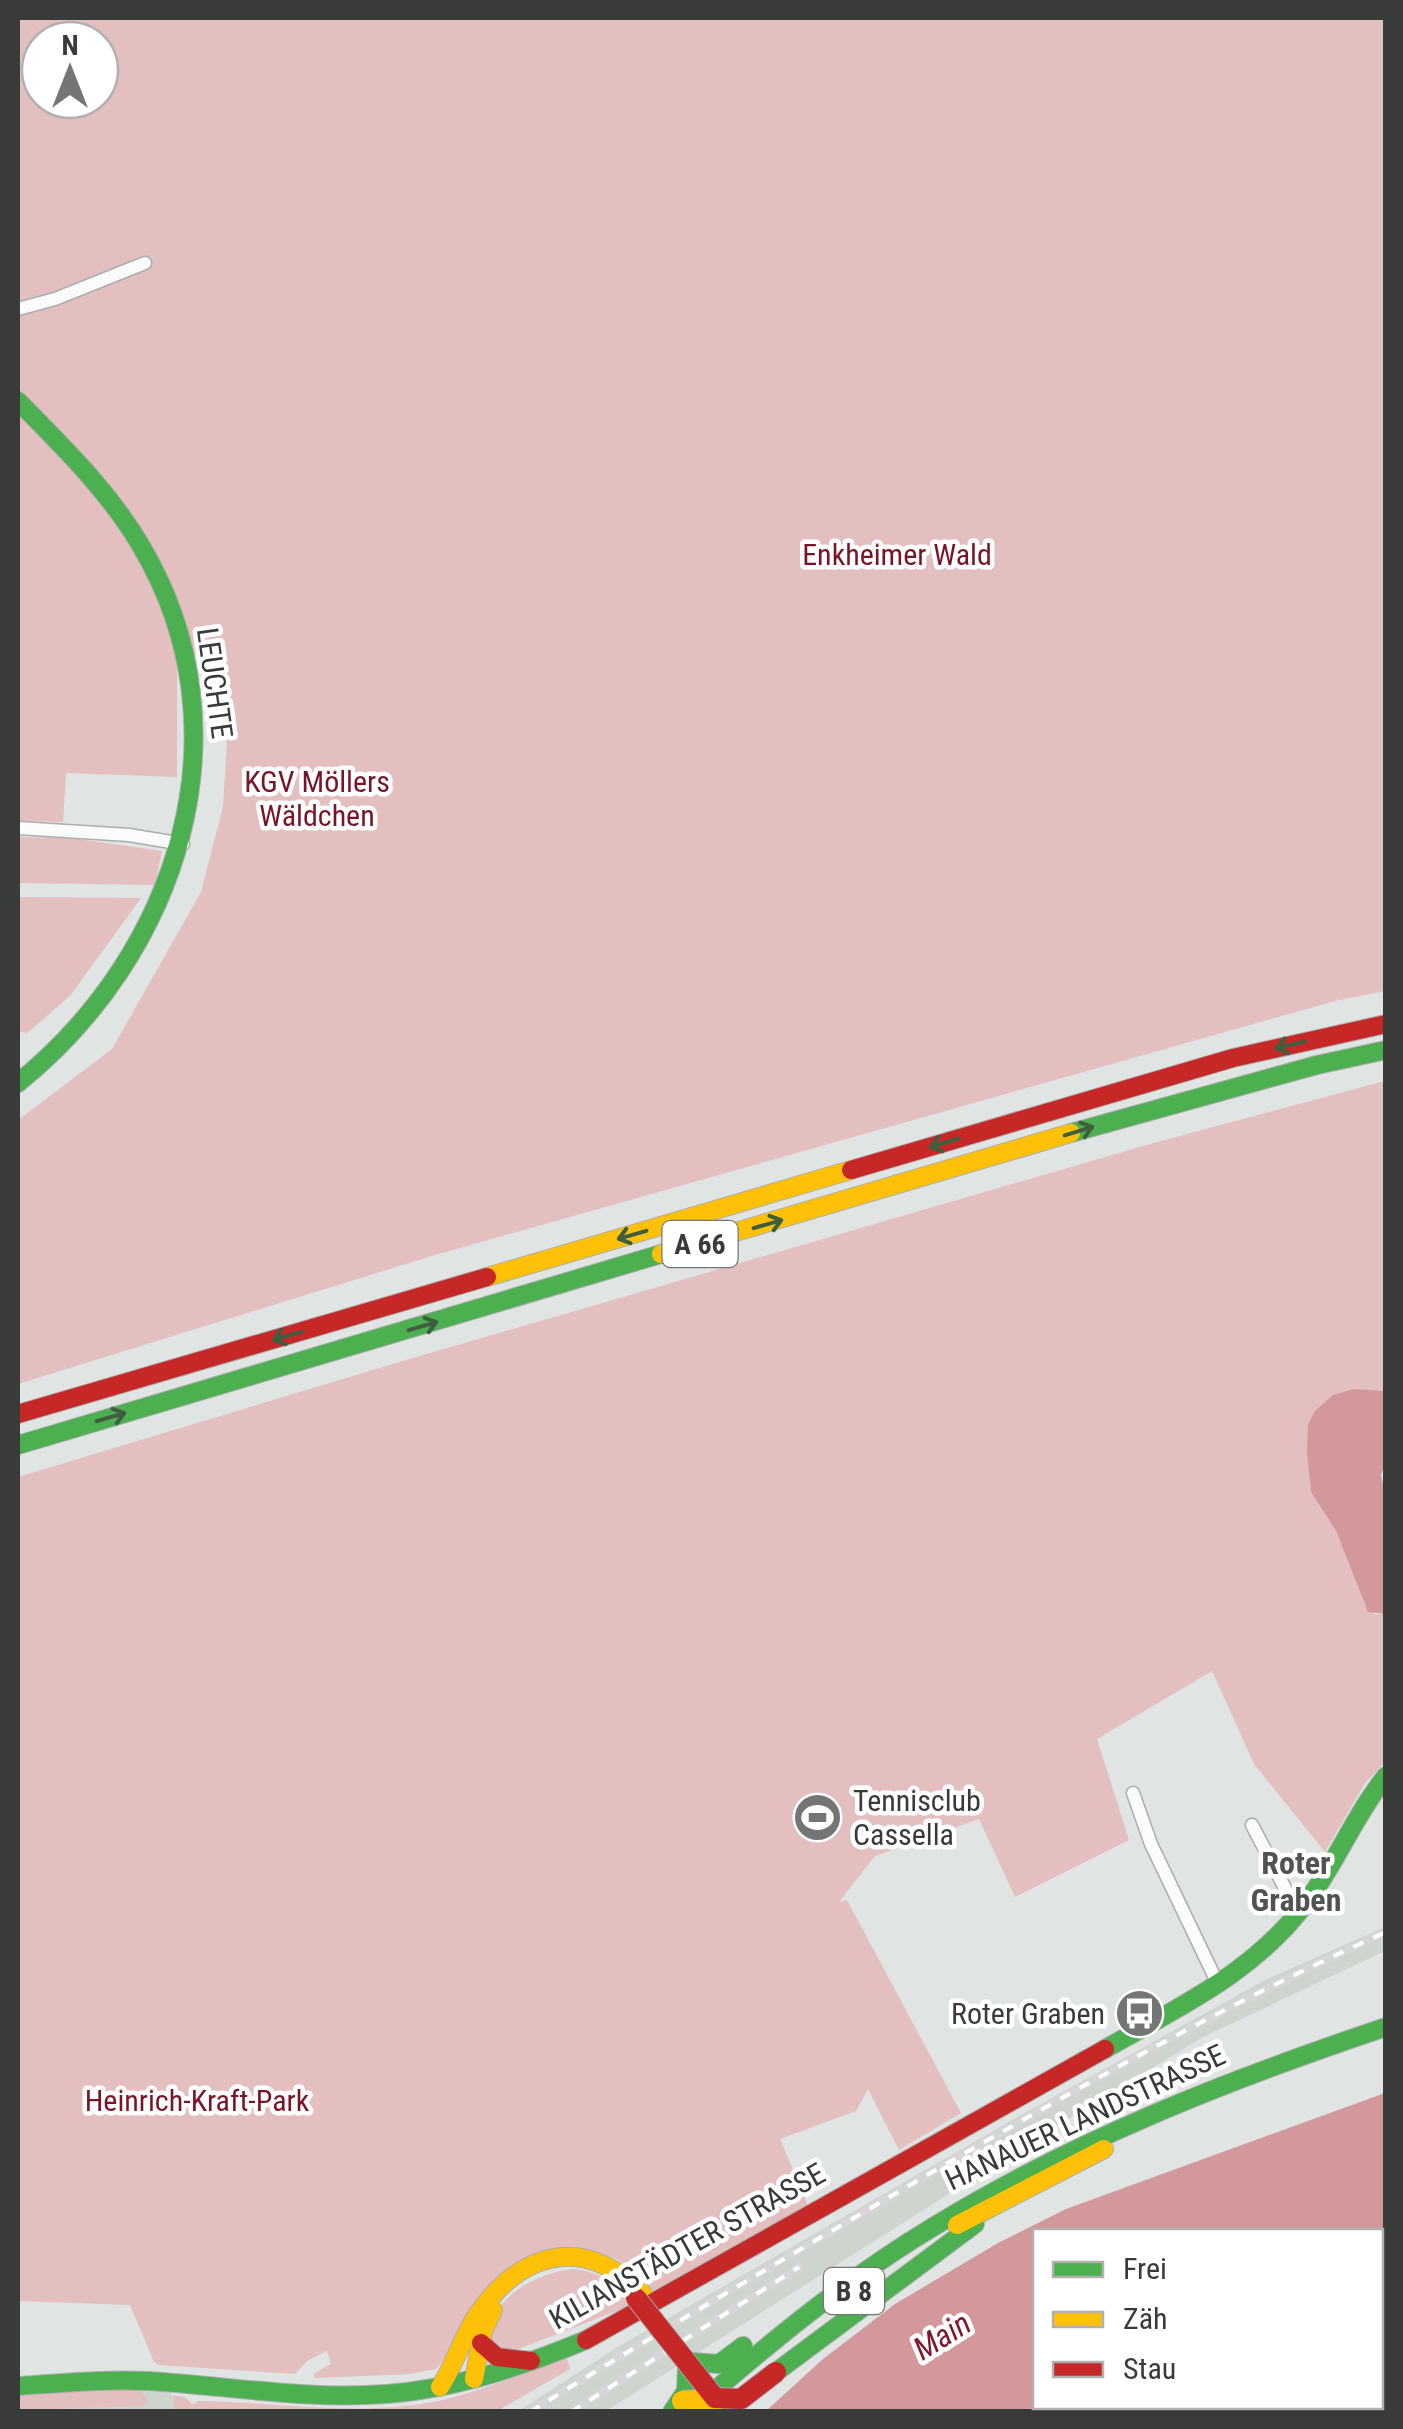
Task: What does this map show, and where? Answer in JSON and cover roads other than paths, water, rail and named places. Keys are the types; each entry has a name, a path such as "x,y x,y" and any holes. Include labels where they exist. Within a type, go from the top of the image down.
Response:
{"main road":[{"name":"LEUCHTE","path":"18,400 123,517 154,568 171,606 186,657 195,720 194,780 183,844 154,918 99,1003 18,1083"},
{"name":"A 66","path":"18,1414 1233,1058 1386,1024"},
{"name":"LEUCHTE","path":"18,1070 56,1047"},
{"name":"A 66","path":"18,1445 1097,1126 1386,1050"},
{"name":"KILIANSTÄDTER STRASSE","path":"18,2386 142,2380 319,2396 393,2394 474,2379 531,2361 610,2328 1218,1984 1258,1955 1301,1910 1350,1824 1386,1776"},
{"name":"HANAUER LANDSTRASSE","path":"681,2408 818,2302 926,2228 1027,2170 1210,2088 1386,2027"},
{"name":"HANAUER LANDSTRASSE","path":"714,2408 783,2345 870,2280 1017,2192 1152,2126 1258,2082 1386,2041"},
{"path":"690,2364 723,2363 846,2266 946,2204 994,2180 1027,2170"},
{"path":"681,2408 700,2400 714,2408 747,2398 869,2300 1017,2192"},
{"path":"474,2379 473,2340 478,2313 497,2291 522,2272 553,2257 577,2255 602,2260 624,2273 690,2364 714,2408"},
{"path":"473,2340 497,2357 531,2361"},
{"path":"440,2387 473,2340"},
{"path":"681,2408 690,2364"}],"street":[{"path":"18,309 55,299 145,263"},
{"path":"18,828 129,835 183,844"},
{"path":"1133,1793 1151,1844 1218,1984"},
{"path":"1252,1825 1288,1894 1301,1910"}],"water":[{"path":"1354,1389 1385,1391 1385,1463 1381,1475 1386,1499 1385,1614 1368,1612 1336,1531 1311,1492 1308,1424 1315,1411 1333,1395"},
{"name":"Main","path":"1385,2093 1385,2269 1383,2229 1033,2229 1035,2409 766,2411 823,2359 895,2304 998,2243 1066,2209"}],"railway":[{"path":"530,2412 1036,2113 1209,2018 1386,1932"},
{"path":"571,2412 799,2267"}],"place":[{"name":"Tennisclub Cassella","path":"818,1817"},
{"name":"Roter Graben","path":"1140,2013"}],"district":[{"name":"Roter Graben","path":"1296,1882"}],"park label":[{"name":"Enkheimer Wald","path":"897,554"},
{"name":"KGV Möllers Wäldchen","path":"317,798"},
{"name":"Heinrich-Kraft-Park","path":"197,2100"}]}
